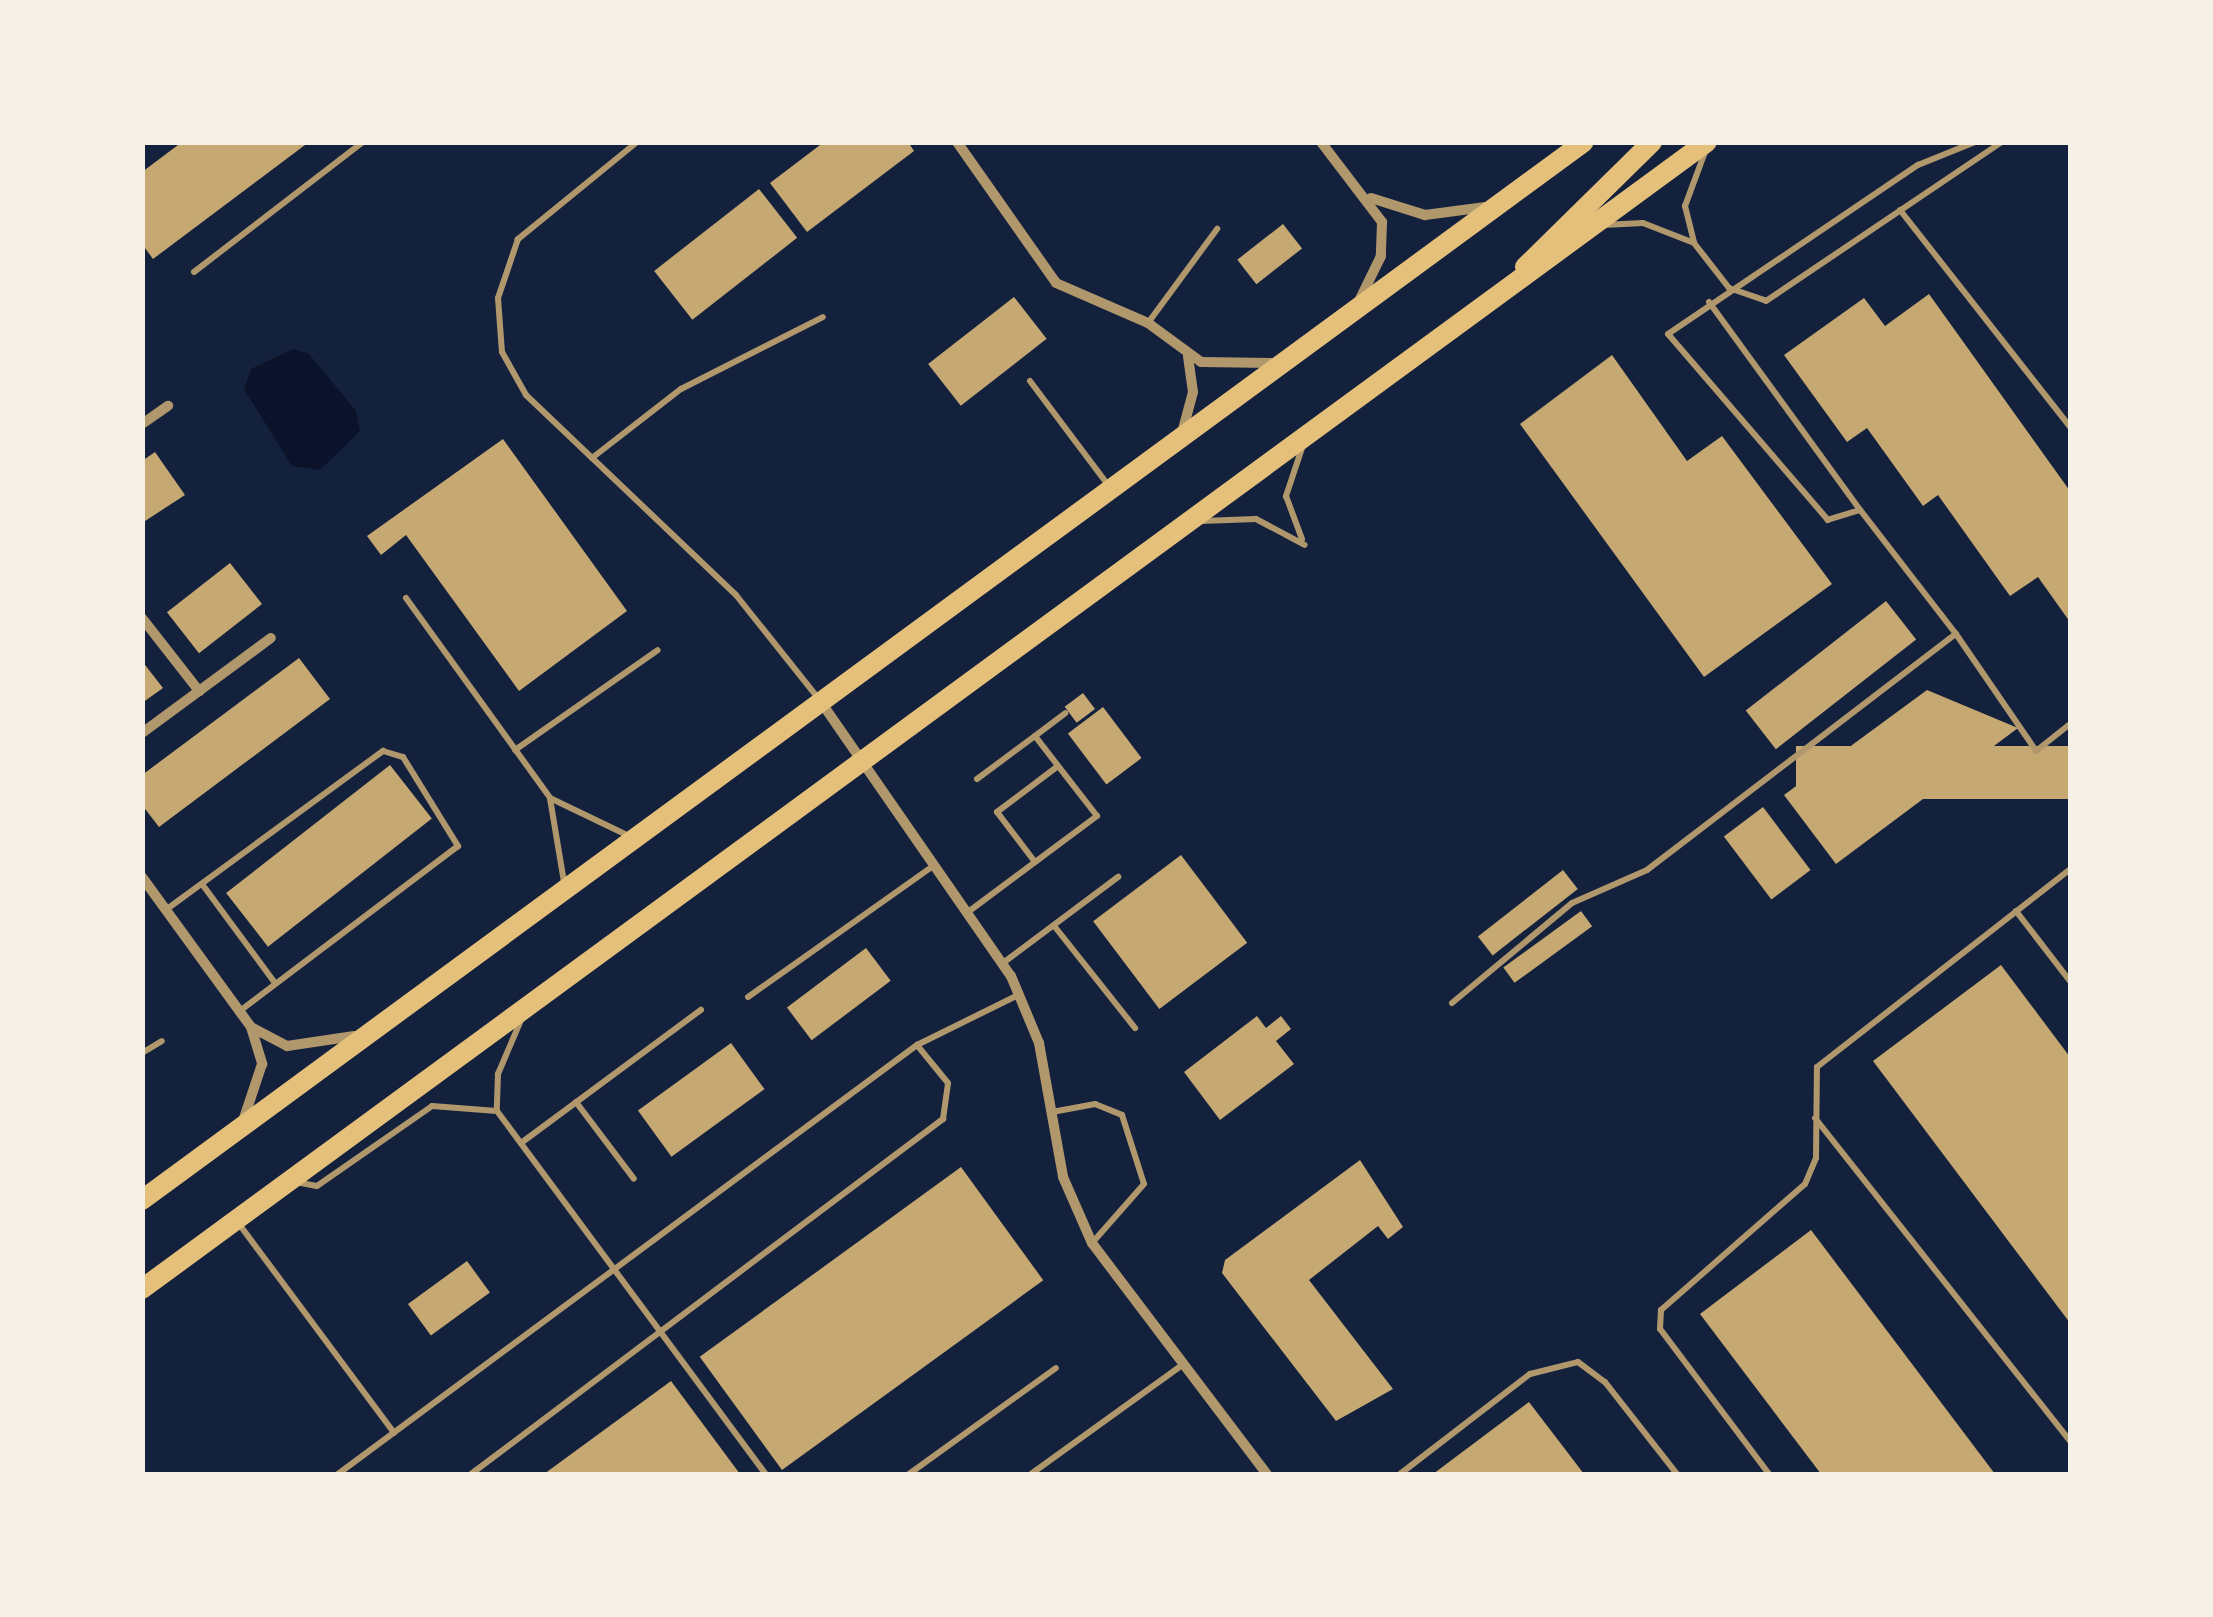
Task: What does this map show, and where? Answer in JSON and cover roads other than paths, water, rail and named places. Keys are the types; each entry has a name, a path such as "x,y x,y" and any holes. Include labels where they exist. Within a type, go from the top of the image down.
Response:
{"main road":[{"path":"142,1200 1584,142"},
{"path":"1513,285 1567,218 1652,142"},
{"path":"142,1289 1710,142"}],"street":[{"path":"957,142 1056,282 1148,323 1188,356 1229,368 1286,361"},
{"path":"1321,142 1372,198 1425,215 1501,204"},
{"path":"1349,314 1381,256 1372,198"},
{"path":"1178,441 1193,392 1188,356"},
{"path":"142,424 168,406"},
{"path":"142,618 199,691"},
{"path":"142,732 271,638"},
{"path":"821,702 1020,994 1051,1112 1063,1177 1092,1243 1267,1474"},
{"path":"142,877 251,1027 262,1064 241,1126"},
{"path":"251,1027 286,1046 374,1032"}],"lane":[{"path":"194,272 363,142"},
{"path":"637,142 528,228 498,298 514,378 736,595 821,702"},
{"path":"1710,142 1685,206 1694,244 1730,288 1766,301 2002,142"},
{"path":"1860,510 1828,520 1668,334 1730,288 1802,249 1918,165 1974,142"},
{"path":"1900,210 2070,427"},
{"path":"1588,229 1643,222 1694,244"},
{"path":"1148,323 1217,229"},
{"path":"1710,302 1860,510 1956,634 2036,751 2070,724"},
{"path":"592,458 681,390 823,317"},
{"path":"1030,381 1111,490"},
{"path":"1187,525 1238,516 1305,544 1286,496 1306,437"},
{"path":"406,598 550,798 591,825 637,838"},
{"path":"1452,1003 1572,903 1647,870 1956,634"},
{"path":"515,750 658,650"},
{"path":"978,779 1066,713"},
{"path":"967,913 1097,816 1035,736"},
{"path":"166,910 383,751 403,757 458,846 240,1011"},
{"path":"1035,862 996,812 1058,766"},
{"path":"550,798 565,892"},
{"path":"748,997 932,866"},
{"path":"1769,1474 1669,1342 1661,1310 1804,1184 1816,1158 1817,1067 2070,869"},
{"path":"1002,963 1056,927 1118,877"},
{"path":"202,884 276,983"},
{"path":"2016,911 2070,981"},
{"path":"1056,927 1135,1028"},
{"path":"338,1474 917,1046 1020,994"},
{"path":"521,1142 701,1010"},
{"path":"526,1011 498,1074 497,1111 766,1474"},
{"path":"142,1054 162,1041"},
{"path":"471,1474 944,1119 948,1082 917,1046"},
{"path":"576,1102 634,1179"},
{"path":"1051,1112 1096,1104 1122,1115 1144,1184 1092,1243"},
{"path":"294,1181 317,1186 432,1106 497,1111"},
{"path":"1814,1117 2070,1441"},
{"path":"236,1220 394,1433"},
{"path":"1400,1474 1530,1374 1578,1362 1605,1382 1677,1474"},
{"path":"1031,1474 1182,1365"},
{"path":"910,1474 1056,1368"}],"water":[{"path":"293,349 309,354 356,411 360,431 320,470 292,466 244,389 251,369"}]}
